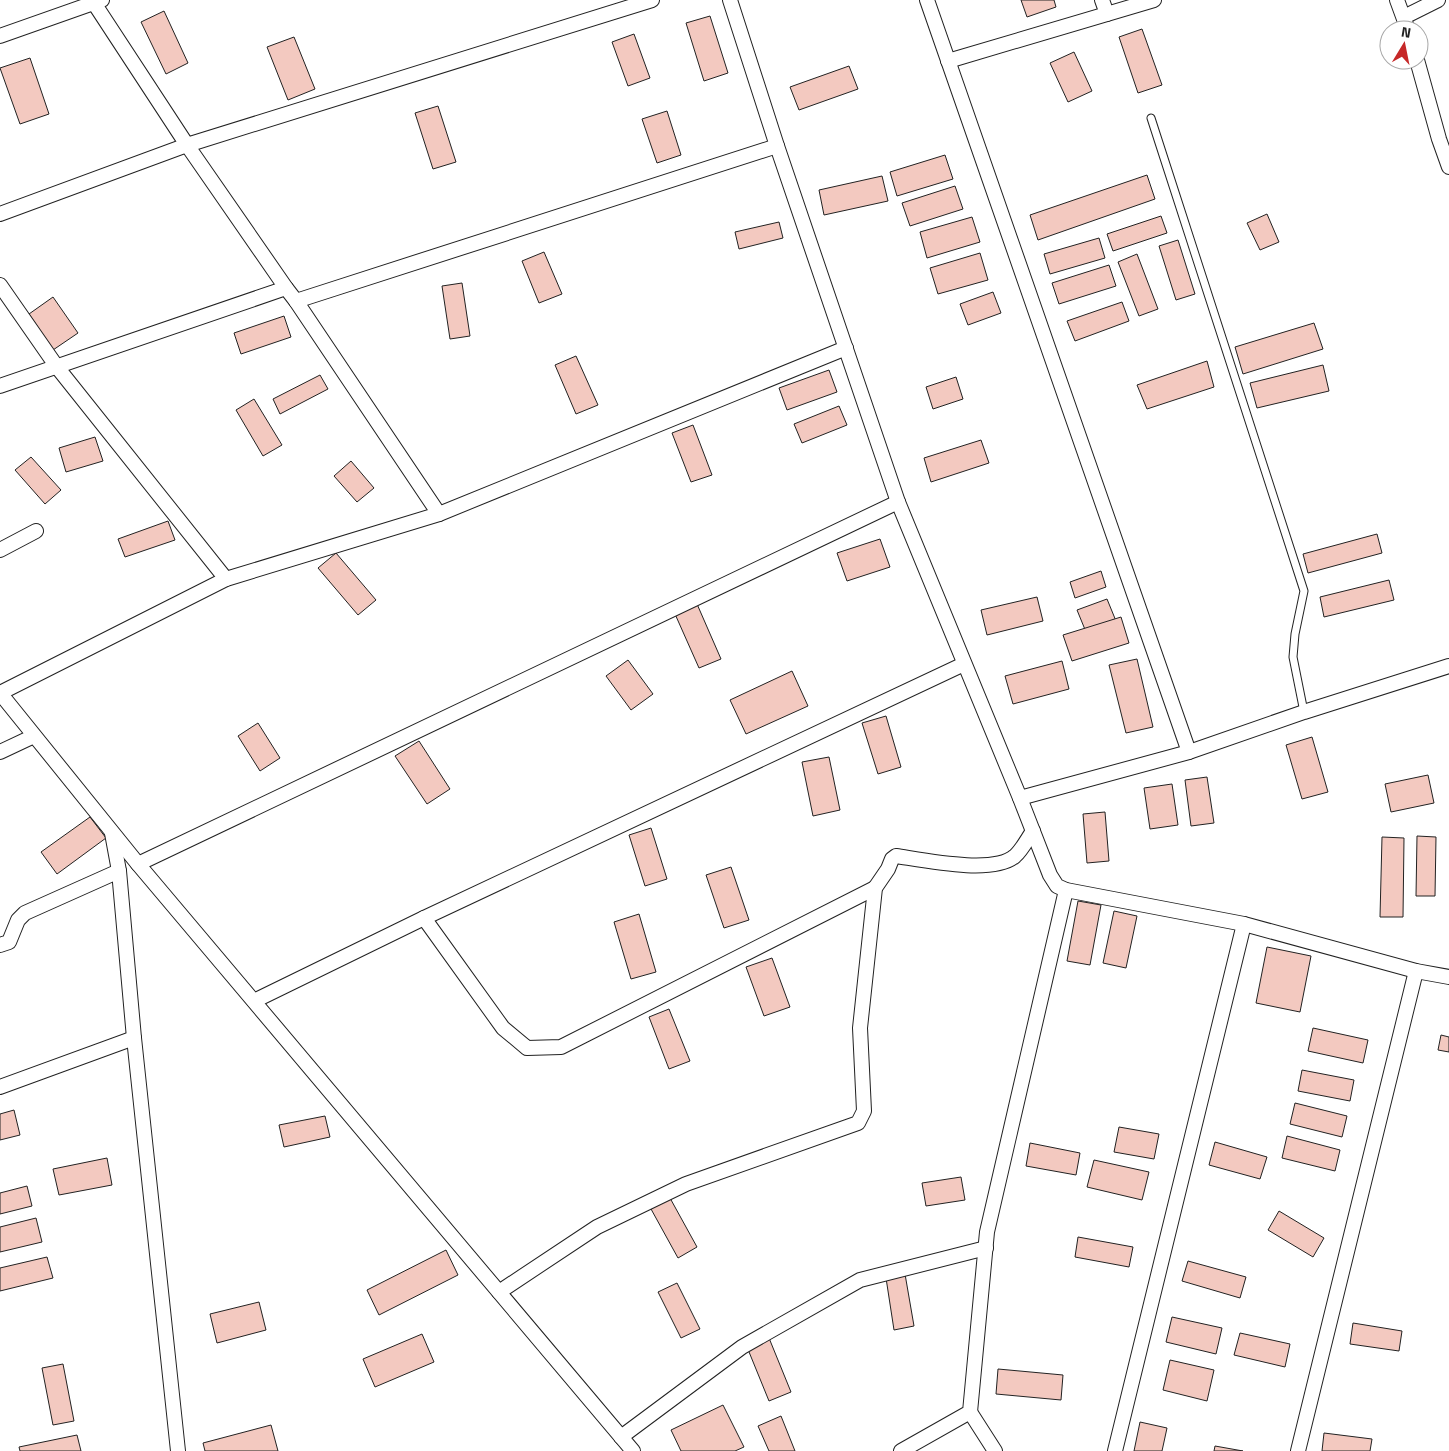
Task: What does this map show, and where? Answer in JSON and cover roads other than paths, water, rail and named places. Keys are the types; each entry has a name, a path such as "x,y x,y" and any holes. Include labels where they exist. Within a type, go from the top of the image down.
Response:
{"street":[{"path":"0,214 187,145 652,0"},
{"path":"730,0 777,146 898,502 1050,875 1057,886 1066,890 1244,924 1449,977"},
{"path":"927,0 1189,752"},
{"path":"1102,0 1106,14"},
{"path":"948,61 1154,0"},
{"path":"1397,0 1405,20"},
{"path":"1410,20 1438,0"},
{"path":"0,36 98,2 187,145 296,301 440,514"},
{"path":"1420,70 1449,167"},
{"path":"296,301 777,146"},
{"path":"0,286 57,367 226,579"},
{"path":"0,386 286,288"},
{"path":"633,1451 138,864 0,693 226,579 440,514 846,348"},
{"path":"138,864 898,502"},
{"path":"0,550 36,531"},
{"path":"254,1001 424,918 964,664"},
{"path":"1020,798 1189,752 1304,712 1449,666"},
{"path":"0,752 34,736"},
{"path":"111,831 119,871 134,1038 178,1451"},
{"path":"499,1292 597,1227 686,1184 858,1123 864,1111 860,1028 875,888 894,857 972,867 996,864 1015,857 1033,831"},
{"path":"0,945 8,942 18,920 25,913 119,871"},
{"path":"424,918 503,1028 527,1048 561,1047 875,888"},
{"path":"995,1451 970,1412 987,1232 1066,890"},
{"path":"1115,1451 1244,924"},
{"path":"1298,1451 1416,970"},
{"path":"0,1087 134,1038"},
{"path":"621,1437 742,1347 860,1280 986,1248"},
{"path":"901,1451 970,1412"}],"lane":[{"path":"1151,118 1304,591 1293,657 1304,712"}]}
